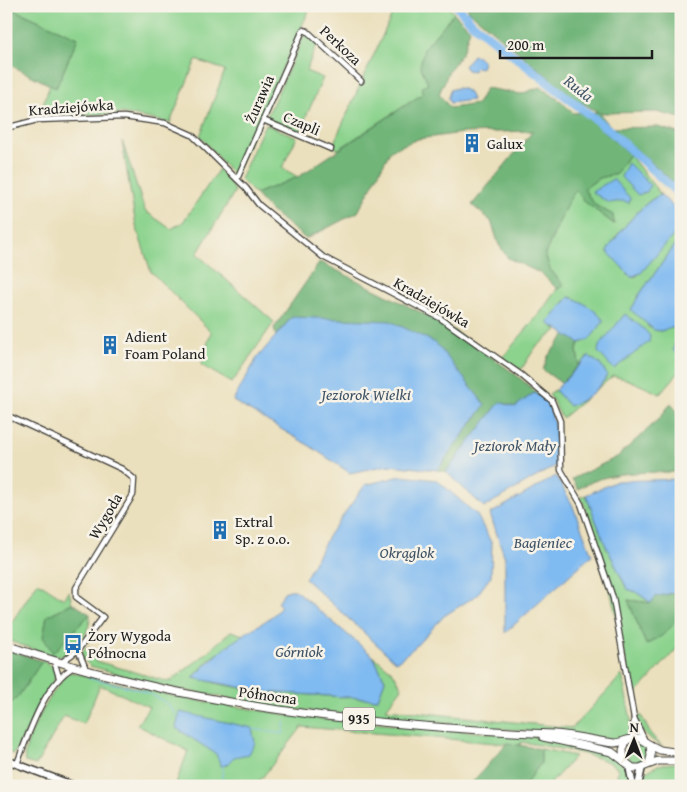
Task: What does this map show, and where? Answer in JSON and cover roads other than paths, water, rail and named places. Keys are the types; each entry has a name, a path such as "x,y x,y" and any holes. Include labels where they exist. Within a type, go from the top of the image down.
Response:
{"main road":[{"name":"Północna","path":"6,645 74,667 194,696 277,710 533,734 563,735 614,743 629,740"},
{"name":"Północna","path":"533,734 608,751 627,763"},
{"path":"681,753 660,750 650,746 644,739 629,740 623,750 627,763 646,765 660,760 681,761"},
{"path":"646,765 651,756 650,746"}],"street":[{"name":"Perkoza","path":"303,30 307,30 361,82"},
{"name":"Żurawia","path":"237,179 303,30"},
{"name":"Kradziejówka","path":"6,128 37,120 124,117 165,124 192,135 237,179 259,205 323,257 440,318 520,374 552,401 560,421 561,470 581,504 613,598 634,718 644,739"},
{"name":"Czapli","path":"263,120 332,149"},
{"name":"Wygoda","path":"6,414 122,469 134,479 132,495 76,588 76,597 104,617 78,650 57,662"},
{"path":"78,650 80,660 87,670"},
{"path":"57,662 59,677"},
{"path":"17,764 32,727 59,677 74,667"},
{"name":"Kradziejówka","path":"629,740 634,718"},
{"path":"6,760 75,786"},
{"path":"627,763 632,786"},
{"path":"638,786 646,765"}],"water":[{"path":"473,55 478,56 483,62 481,68 475,67 473,71 467,70 464,66"},
{"path":"457,88 467,91 472,100 450,103 448,98 450,90"},
{"path":"628,163 650,185 647,192 638,195 621,177"},
{"path":"613,179 630,198 629,203 624,201 609,203 592,192"},
{"path":"661,195 681,214 681,225 641,273 631,277 607,251 623,228 639,211 647,203"},
{"path":"681,237 681,358 673,350 679,332 672,327 661,331 654,330 631,310 639,295"},
{"path":"569,297 588,306 604,321 589,340 579,343 548,323"},
{"path":"625,314 650,336 649,342 614,369 598,352 599,346"},
{"name":"Jeziorok Wielki","path":"292,317 390,321 436,343 485,405 437,470 388,465 350,473 310,446 233,401 257,358"},
{"path":"589,356 602,366 607,375 591,394 569,406 555,390"},
{"name":"Jeziorok Mały","path":"534,393 548,402 555,427 557,465 484,507 446,472 500,402 515,407"},
{"name":"Okrąglok","path":"401,476 437,480 477,515 492,544 491,576 477,595 444,616 415,647 396,662 305,579 329,535 365,485"},
{"name":"Bagieniec","path":"556,476 572,504 592,555 505,633 505,558 490,514"},
{"path":"681,479 681,591 655,597 651,603 636,592 627,589 605,544 586,495 617,481"},
{"name":"Górniok","path":"295,590 373,656 385,680 378,699 264,692 193,678 227,646 277,612 281,607 278,603 284,592"},
{"path":"180,712 252,728 255,743 249,754 234,757 226,765 221,766 216,754 176,728"}],"waterway":[{"name":"Ruda","path":"457,6 473,24 609,130 681,196"},
{"path":"88,678 151,694 171,708 178,718"},
{"path":"253,729 283,734 285,720"},
{"path":"221,786 223,766"}],"place":[{"name":"Galux","path":"472,143"},
{"name":"Adient Foam Poland","path":"110,345"},
{"name":"Extral Sp. z o.o.","path":"220,530"},
{"name":"Żory Wygoda Północna","path":"73,644"}]}
